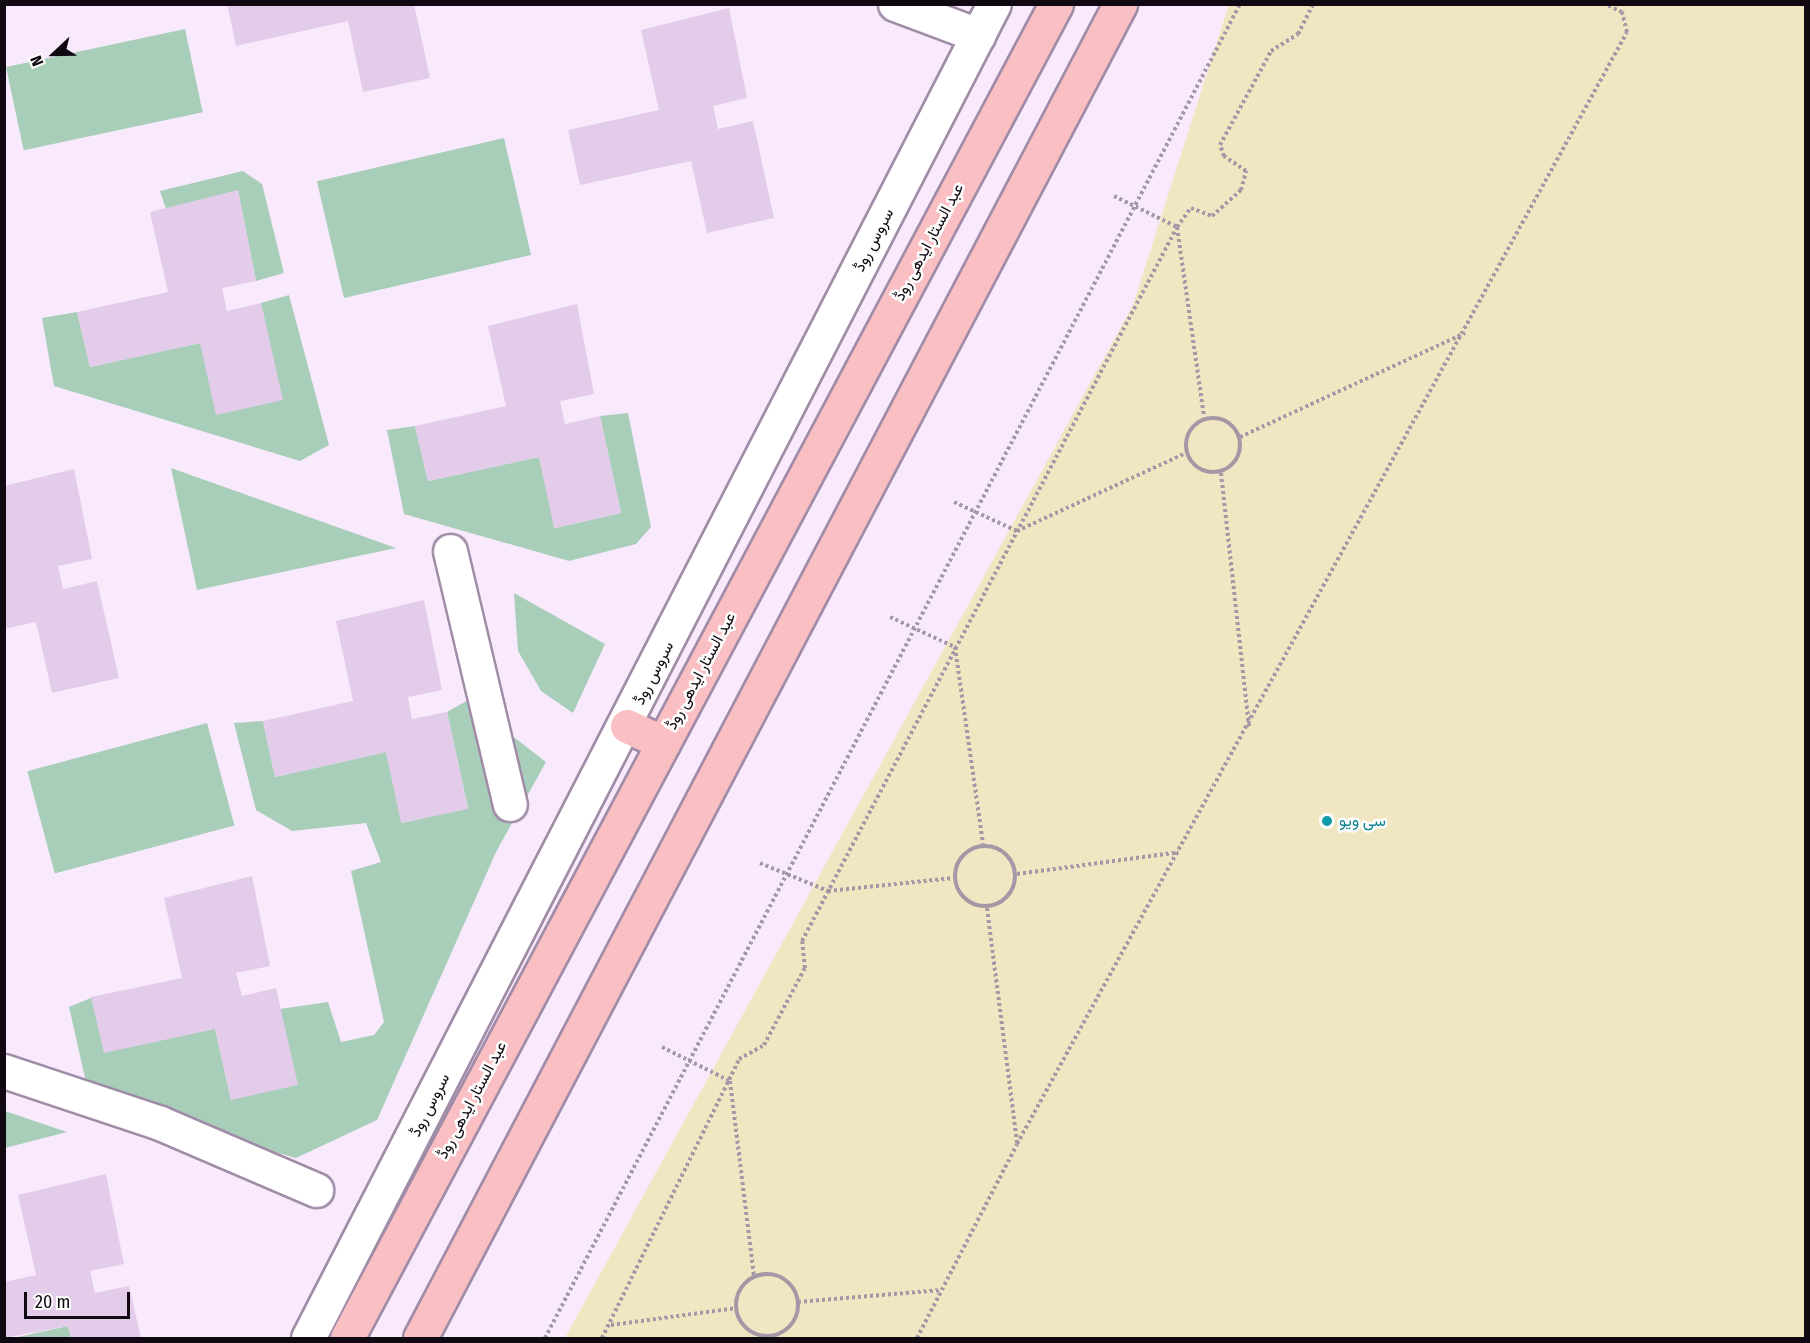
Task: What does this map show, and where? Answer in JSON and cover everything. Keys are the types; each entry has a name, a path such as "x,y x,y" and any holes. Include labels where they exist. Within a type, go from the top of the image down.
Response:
{"main road":[{"name":"عبد الستار ایدھی روڈ","path":"347,1338 1056,4"},
{"path":"420,1338 1120,4"},
{"path":"627,726 663,743"}],"street":[{"path":"895,4 978,34"},
{"name":"سروس روڈ","path":"308,1338 627,726 994,4"},
{"path":"450,551 510,804"},
{"path":"4,1071 160,1123 316,1190"}],"path":[{"path":"545,1338 785,873 978,513 1240,4"},
{"path":"603,1338 740,1059 764,1045 806,968 802,942 1177,227 1191,208 1212,216 1241,190 1246,171 1224,156 1220,144 1271,51 1298,34 1313,4"},
{"path":"917,1338 1017,1144 1249,728 1627,32 1622,12 1605,4"},
{"path":"1114,196 1177,227"},
{"path":"1177,227 1204,417"},
{"path":"1240,437 1465,333"},
{"path":"1204,417 1226,420 1240,437 1238,459 1221,473 1200,471 1186,453 1188,432 1204,417"},
{"path":"954,502 1017,531 1186,453"},
{"path":"1221,473 1249,728"},
{"path":"890,617 956,647"},
{"path":"956,647 983,844"},
{"path":"983,844 1006,853 1017,874 1009,898 987,908 964,900 953,878 961,855 983,844"},
{"path":"1017,874 1180,852"},
{"path":"760,863 828,891 953,878"},
{"path":"987,908 1017,1144"},
{"path":"662,1047 730,1081"},
{"path":"730,1081 754,1276"},
{"path":"774,1275 790,1285 798,1302 795,1321 780,1334 768,1337 744,1326 735,1308 740,1289 754,1276 774,1275"},
{"path":"798,1302 942,1290"},
{"path":"610,1325 735,1308"}],"green space":[{"path":"185,29 203,112 24,150 6,67"},
{"path":"504,138 531,255 344,298 317,181"},
{"path":"243,171 262,184 284,273 256,281 238,191 166,209 160,191"},
{"path":"289,295 329,445 300,461 54,386 42,318 77,312 90,367 200,343 282,400 261,303"},
{"path":"628,413 651,527 636,544 569,561 404,514 387,430 415,426 428,481 539,457 555,528 621,513 600,416"},
{"path":"171,468 396,548 197,590"},
{"path":"514,593 605,644 573,713 541,691 518,651"},
{"path":"470,699 481,756 515,738 546,762 497,850 377,1120 296,1158 90,1100 69,1007 91,998 215,1029 231,1100 280,1009 328,1002 341,1042 374,1035 384,1022 351,871 381,862 366,823 292,831 256,810 234,723 263,721 275,777 386,752 402,823 468,808 447,712"},
{"path":"207,723 234,825 55,874 27,771"},
{"path":"5,1111 67,1132 5,1148"},
{"path":"68,1326 71,1338 13,1338"}],"sand":[{"name":"سی ویو","path":"1229,4 1805,5 1805,1338 565,1338 1133,305"}],"building":[{"path":"227,4 414,4 430,78 363,92 348,21 236,46"},
{"path":"729,8 747,98 713,106 718,129 753,121 774,218 707,233 691,161 580,185 568,130 659,110 641,30"},
{"path":"238,190 256,281 222,288 227,311 261,303 283,400 216,415 200,343 90,367 77,312 168,292 150,212"},
{"path":"577,304 594,394 560,401 565,424 600,416 621,513 554,528 539,457 428,481 415,426 506,406 488,326"},
{"path":"74,469 92,559 58,566 63,589 97,581 119,678 52,693 36,622 4,629 4,486"},
{"path":"424,600 442,690 408,697 412,719 447,712 468,809 401,823 386,752 275,777 263,721 353,701 336,621"},
{"path":"252,876 270,966 236,973 242,996 276,988 298,1085 231,1100 215,1029 104,1053 91,997 182,978 164,898"},
{"path":"106,1174 124,1264 90,1271 95,1293 129,1286 141,1338 71,1338 68,1326 4,1338 4,1282 36,1275 18,1195"}],"place":[{"name":"سی ویو","path":"1327,821"}]}
